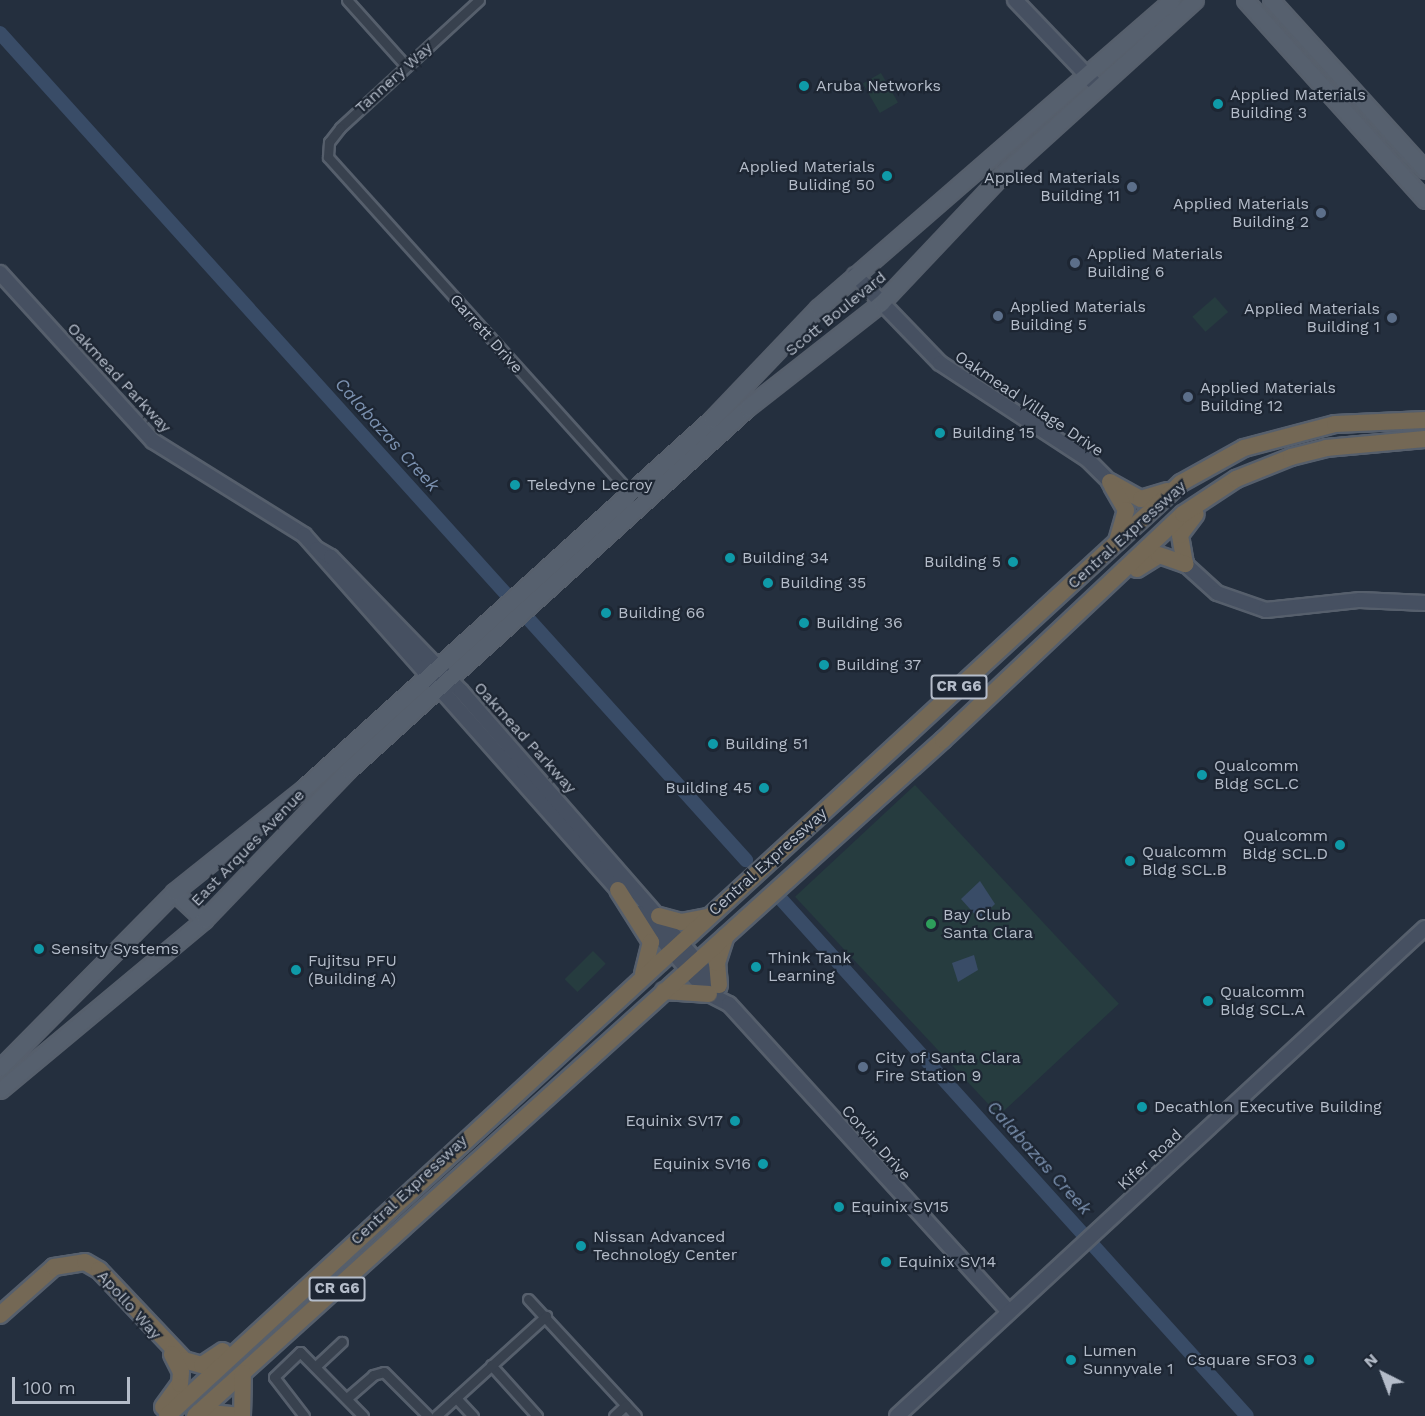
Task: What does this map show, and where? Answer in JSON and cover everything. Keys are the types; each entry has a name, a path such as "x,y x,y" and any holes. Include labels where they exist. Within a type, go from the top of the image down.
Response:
{"highway":[{"name":"Central Expressway","path":"166,1416 1181,483 1244,448 1326,426 1425,420"},
{"name":"Central Expressway","path":"197,1414 1055,635 1183,514 1236,479 1291,457 1326,448 1425,439"},
{"path":"1185,564 1180,535 1195,515 1212,499 1291,457"},
{"path":"1110,482 1146,500 1181,483"},
{"path":"1110,482 1126,510 1116,544"},
{"path":"1055,635 1072,626 1151,558 1166,556 1185,564"},
{"path":"618,890 651,942 641,978"},
{"path":"659,916 681,921 707,917"},
{"path":"664,991 716,991 717,963 727,933"},
{"path":"168,1348 189,1364 208,1363 322,1262 348,1247"},
{"name":"Apollo Way","path":"0,1315 54,1267 85,1262 99,1270 168,1348"},
{"path":"155,1416 180,1384 181,1372 168,1348"},
{"path":"197,1414 242,1416 243,1373"}],"main road":[{"path":"1015,0 1085,78 1098,87"},
{"name":"Scott Boulevard","path":"509,614 635,499 855,275 1085,78 1172,0"},
{"name":"Scott Boulevard","path":"635,499 881,303 1003,174 1195,0"},
{"path":"1245,0 1425,200"},
{"path":"1271,0 1425,170"},
{"name":"Oakmead Parkway","path":"0,273 153,441 272,510 316,549 331,557 432,672 437,689 618,890 677,946"},
{"name":"Oakmead Village Drive","path":"855,275 940,363 1082,455 1110,482"},
{"path":"1185,564 1217,593 1266,610 1360,600 1425,603"},
{"name":"East Arques Avenue","path":"1,1064 174,892 303,789 432,672 509,614"},
{"name":"East Arques Avenue","path":"0,1090 204,920 348,770 449,679 509,614"},
{"name":"Oakmead Parkway","path":"432,672 449,679 659,916 677,946 692,965"},
{"path":"174,892 204,920"},
{"name":"Kifer Road","path":"897,1416 1425,928"},
{"name":"Corvin Drive","path":"692,965 1009,1312"},
{"path":"1,1064 16,1077"}],"street":[{"path":"347,0 406,66"},
{"name":"Tannery Way","path":"331,165 327,149 333,135 479,0"},
{"name":"Garrett Drive","path":"331,165 635,499"},
{"path":"528,1299 636,1416"},
{"path":"435,1416 546,1316"},
{"path":"317,1365 342,1342"},
{"path":"304,1416 274,1377 300,1352 317,1365 363,1416"},
{"path":"491,1365 537,1416"},
{"path":"347,1398 373,1375 384,1372 428,1416"},
{"path":"456,1398 473,1416"},
{"path":"614,1416 626,1405"}],"green space":[{"path":"881,73 898,102 880,113 863,84"},
{"path":"1215,297 1228,312 1205,332 1192,317"},
{"name":"Bay Club Santa Clara","path":"915,785 1119,1004 999,1116 795,897"},
{"path":"593,951 606,964 577,992 565,979"}],"water":[{"path":"980,881 995,904 979,919 961,899"},
{"path":"974,955 978,970 958,982 952,963"}],"waterway":[{"name":"Calabazas Creek","path":"0,33 746,860"},
{"name":"Calabazas Creek","path":"780,898 1247,1416"}],"place":[{"name":"Aruba Networks","path":"804,86"},
{"name":"Applied Materials Building 3","path":"1218,104"},
{"name":"Applied Materials Buliding 50","path":"887,176"},
{"name":"Applied Materials Building 11","path":"1132,187"},
{"name":"Applied Materials Building 2","path":"1321,213"},
{"name":"Applied Materials Building 6","path":"1075,263"},
{"name":"Applied Materials Building 5","path":"998,316"},
{"name":"Applied Materials Building 1","path":"1392,318"},
{"name":"Applied Materials Building 12","path":"1188,397"},
{"name":"Building 15","path":"940,433"},
{"name":"Teledyne Lecroy","path":"515,485"},
{"name":"Building 34","path":"730,558"},
{"name":"Building 5","path":"1013,562"},
{"name":"Building 35","path":"768,583"},
{"name":"Building 66","path":"606,613"},
{"name":"Building 36","path":"804,623"},
{"name":"Building 37","path":"824,665"},
{"name":"Building 51","path":"713,744"},
{"name":"Qualcomm Bldg SCL.C","path":"1202,775"},
{"name":"Building 45","path":"764,788"},
{"name":"Qualcomm Bldg SCL.D","path":"1340,845"},
{"name":"Qualcomm Bldg SCL.B","path":"1130,861"},
{"name":"Bay Club Santa Clara","path":"931,924"},
{"name":"Sensity Systems","path":"39,949"},
{"name":"Think Tank Learning","path":"756,967"},
{"name":"Fujitsu PFU (Building A)","path":"296,970"},
{"name":"Qualcomm Bldg SCL.A","path":"1208,1001"},
{"name":"City of Santa Clara Fire Station 9","path":"863,1067"},
{"name":"Decathlon Executive Building","path":"1142,1107"},
{"name":"Equinix SV17","path":"735,1121"},
{"name":"Equinix SV16","path":"763,1164"},
{"name":"Equinix SV15","path":"839,1207"},
{"name":"Nissan Advanced Technology Center","path":"581,1246"},
{"name":"Equinix SV14","path":"886,1262"},
{"name":"Lumen Sunnyvale 1","path":"1071,1360"},
{"name":"Csquare SFO3","path":"1309,1360"}]}
